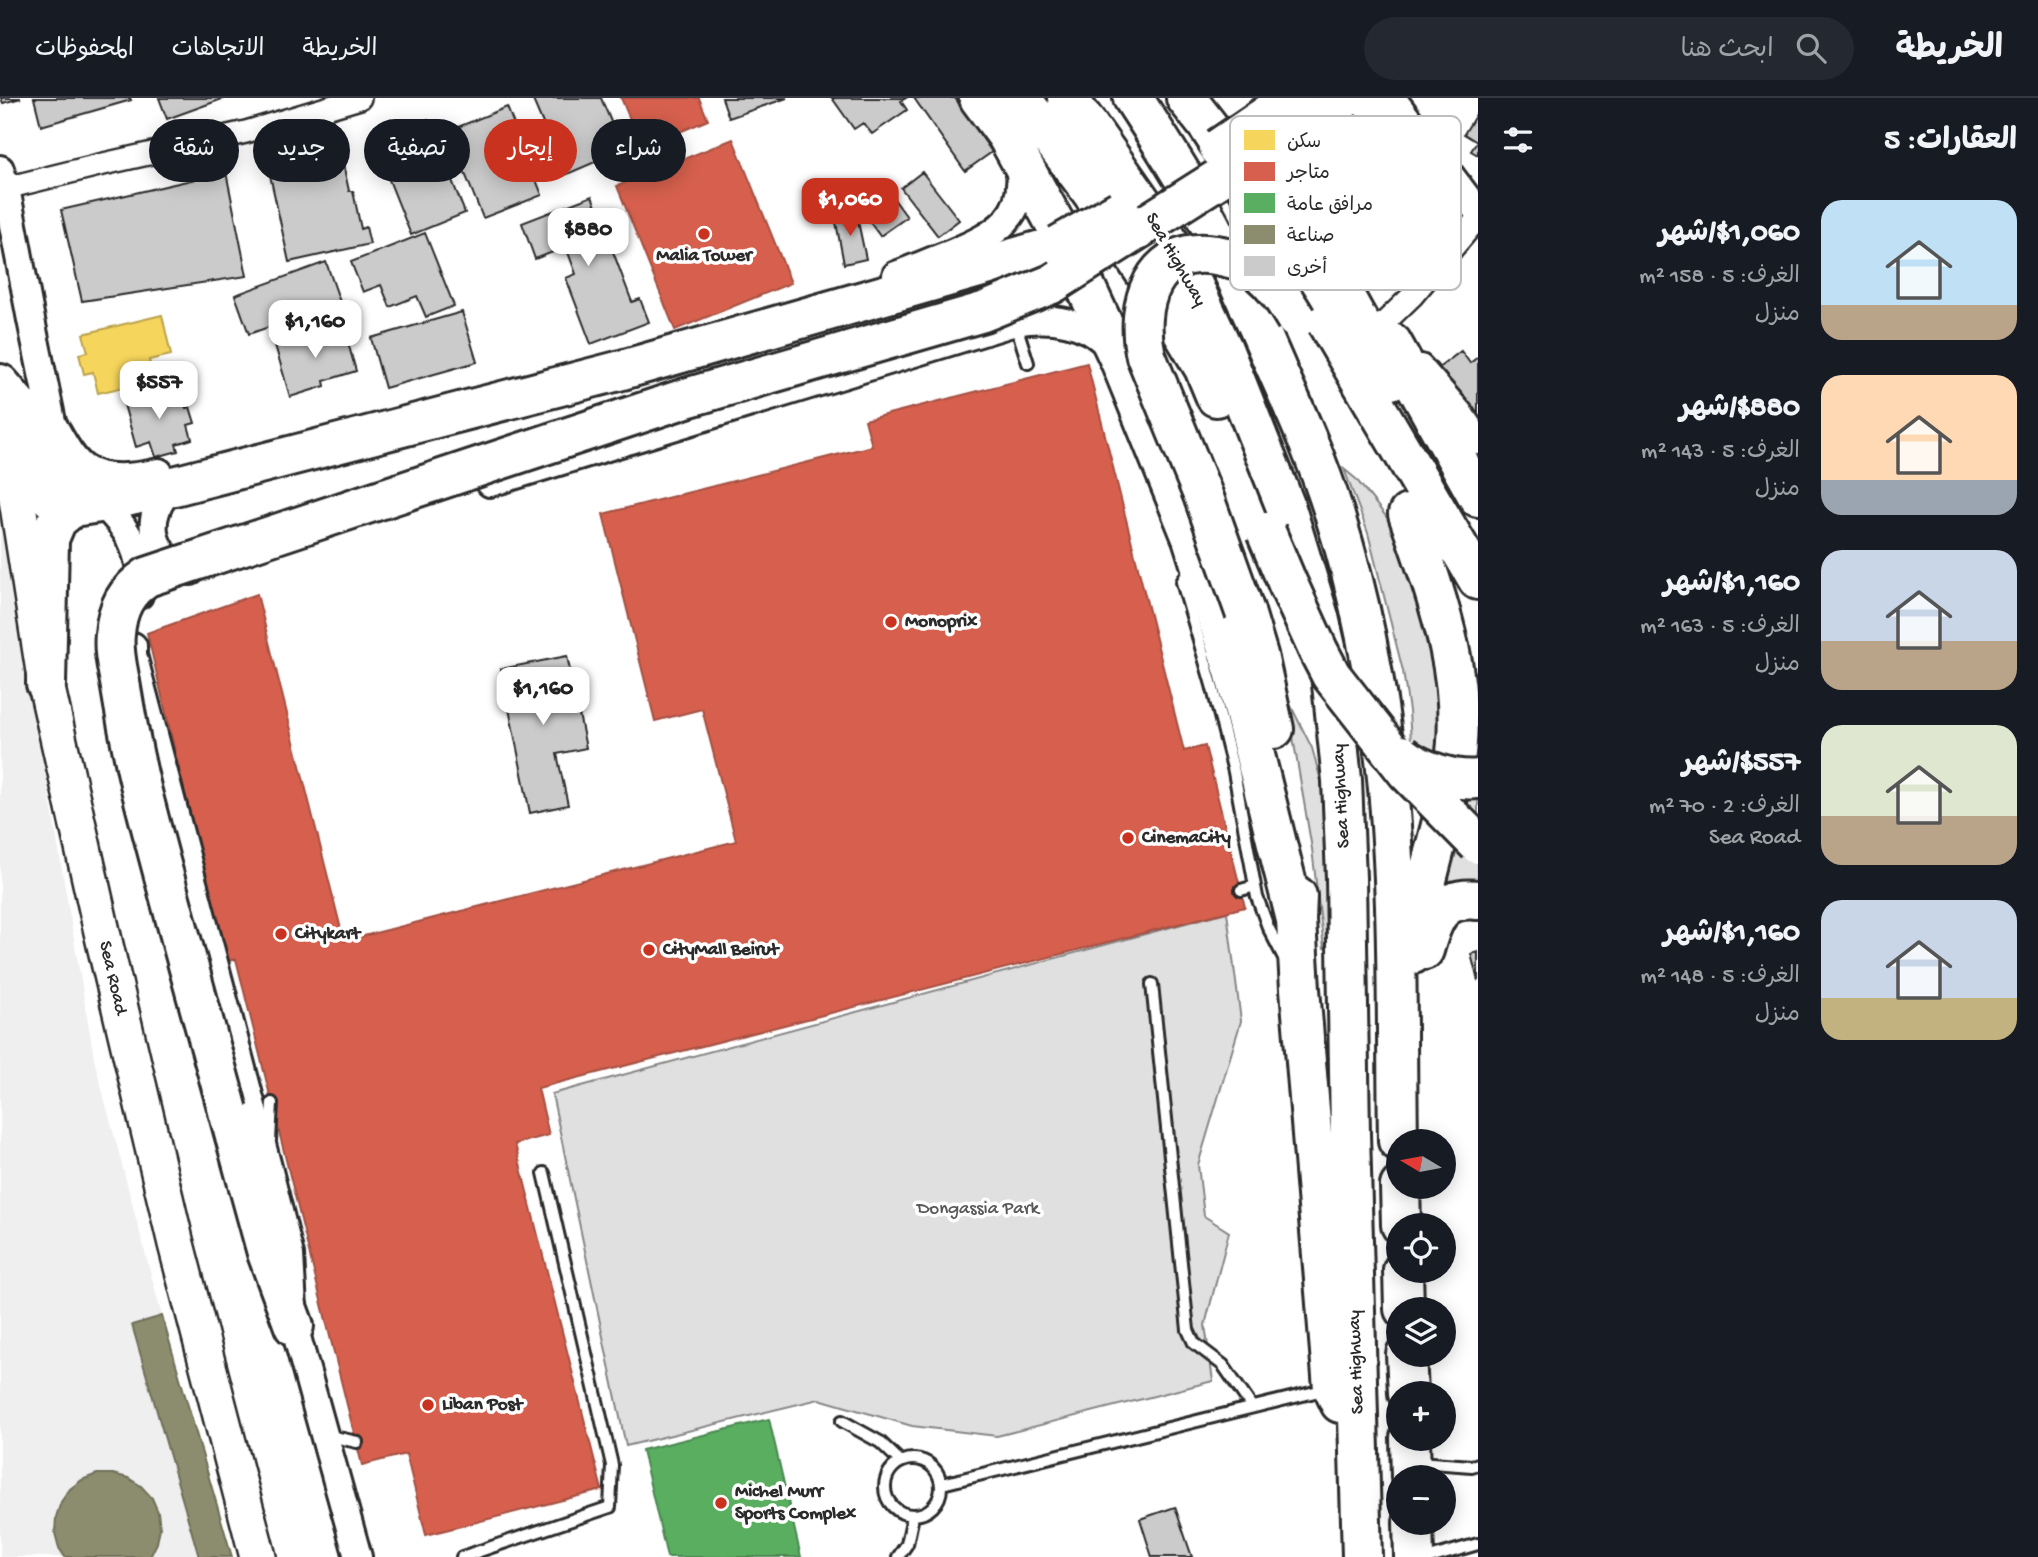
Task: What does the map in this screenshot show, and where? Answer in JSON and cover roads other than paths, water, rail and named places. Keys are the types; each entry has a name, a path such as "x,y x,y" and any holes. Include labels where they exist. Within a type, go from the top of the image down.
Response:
{"highway":[{"path":"979,98 1007,136 1063,237 1121,363 1198,556 1234,671 1296,920"},
{"path":"1021,98 1093,194 1205,368 1243,463 1266,532 1331,675 1407,772 1478,844"},
{"name":"Sea Highway","path":"1067,98 1166,237 1217,336 1285,505 1330,665 1342,780 1346,878 1350,1147 1362,1557"},
{"path":"1133,98 1183,178 1230,268"},
{"path":"1186,98 1230,160"},
{"path":"1220,98 1232,116"},
{"path":"1256,98 1266,116"},
{"path":"1296,113 1346,98"},
{"path":"1339,116 1365,98"},
{"path":"1358,116 1384,98"},
{"path":"46,684 49,539 57,520 87,505 174,486 622,370 1059,245 1101,223 1230,141"},
{"path":"294,1326 267,1253 132,751 116,660 115,635 120,610 132,587 142,591 686,398 1004,305 1052,284 1230,159"},
{"path":"1230,258 1212,254 1193,255 1175,260 1158,273 1146,296 1142,319 1146,356 1203,495 1245,612 1276,734 1297,854 1296,920 1300,989 1333,1388 1360,1450"},
{"path":"1240,290 1308,441 1335,517 1358,604 1379,718 1389,810 1399,1129"},
{"path":"1274,290 1289,307"},
{"path":"1280,290 1408,514 1478,650"},
{"path":"1308,290 1478,580"},
{"path":"1340,290 1478,534"},
{"path":"1351,290 1383,328 1478,497"},
{"path":"0,384 24,414 37,477 46,493 52,499 87,505"},
{"name":"Sea Road","path":"0,391 17,531 46,684 104,945 173,1231 258,1557"},
{"path":"1400,1129 1408,1002 1417,919 1438,844 1454,765 1458,707 1449,643 1408,514"},
{"path":"1380,738 1408,761 1452,778 1478,779"},
{"path":"1408,1002 1428,935 1438,913 1455,901 1478,900"},
{"path":"1414,1535 1415,1557"}],"street":[{"path":"358,1557 294,1326 290,1255 133,655 133,624 142,591 138,556 125,528 87,505 86,494 70,480 60,460 3,178 99,165 246,132 325,103 360,98"},
{"path":"1392,98 1406,116"},
{"path":"52,423 85,469 100,475 141,477 565,369 844,292 908,271 979,242 1004,225 1016,207 1021,186 1018,162 1007,136"},
{"path":"1461,189 1478,212"},
{"path":"1461,238 1478,218"},
{"path":"1417,290 1383,328 1459,412 1478,441"},
{"path":"142,591 155,593 196,572 1015,322 1039,319 1082,326 1103,339 1121,363"},
{"path":"174,486 166,492 156,509 155,537 158,546 170,561 196,572"}],"lane":[{"path":"1015,322 1028,363"},
{"path":"1198,556 1182,582 1234,772 1257,897 1268,926 1300,989"},
{"path":"1241,890 1255,886"},
{"path":"1152,984 1188,1330 1194,1342 1223,1365 1252,1407"},
{"path":"269,1171 272,1103"},
{"path":"462,1557 610,1507 612,1465 544,1173"},
{"path":"942,1483 1333,1388"},
{"path":"842,1421 880,1442 900,1461"},
{"path":"325,1435 356,1441"},
{"path":"918,1459 934,1467 942,1483 941,1493 932,1510 913,1516 895,1510 885,1493 887,1475 900,1461 918,1459"},
{"path":"1410,1459 1472,1466 1478,1464"},
{"path":"898,1557 907,1544 913,1516"},
{"path":"1433,1557 1478,1544"}],"place":[{"name":"Malia Tower","path":"704,234"},
{"name":"Monoprix","path":"891,622"},
{"name":"CinemaCity","path":"1128,838"},
{"name":"Citykart","path":"281,934"},
{"name":"CityMall Beirut","path":"649,950"},
{"name":"Liban Post","path":"428,1405"},
{"name":"Michel Murr Sports Complex","path":"721,1503"}],"park label":[{"name":"Dongassia Park","path":"978,1209"}]}
